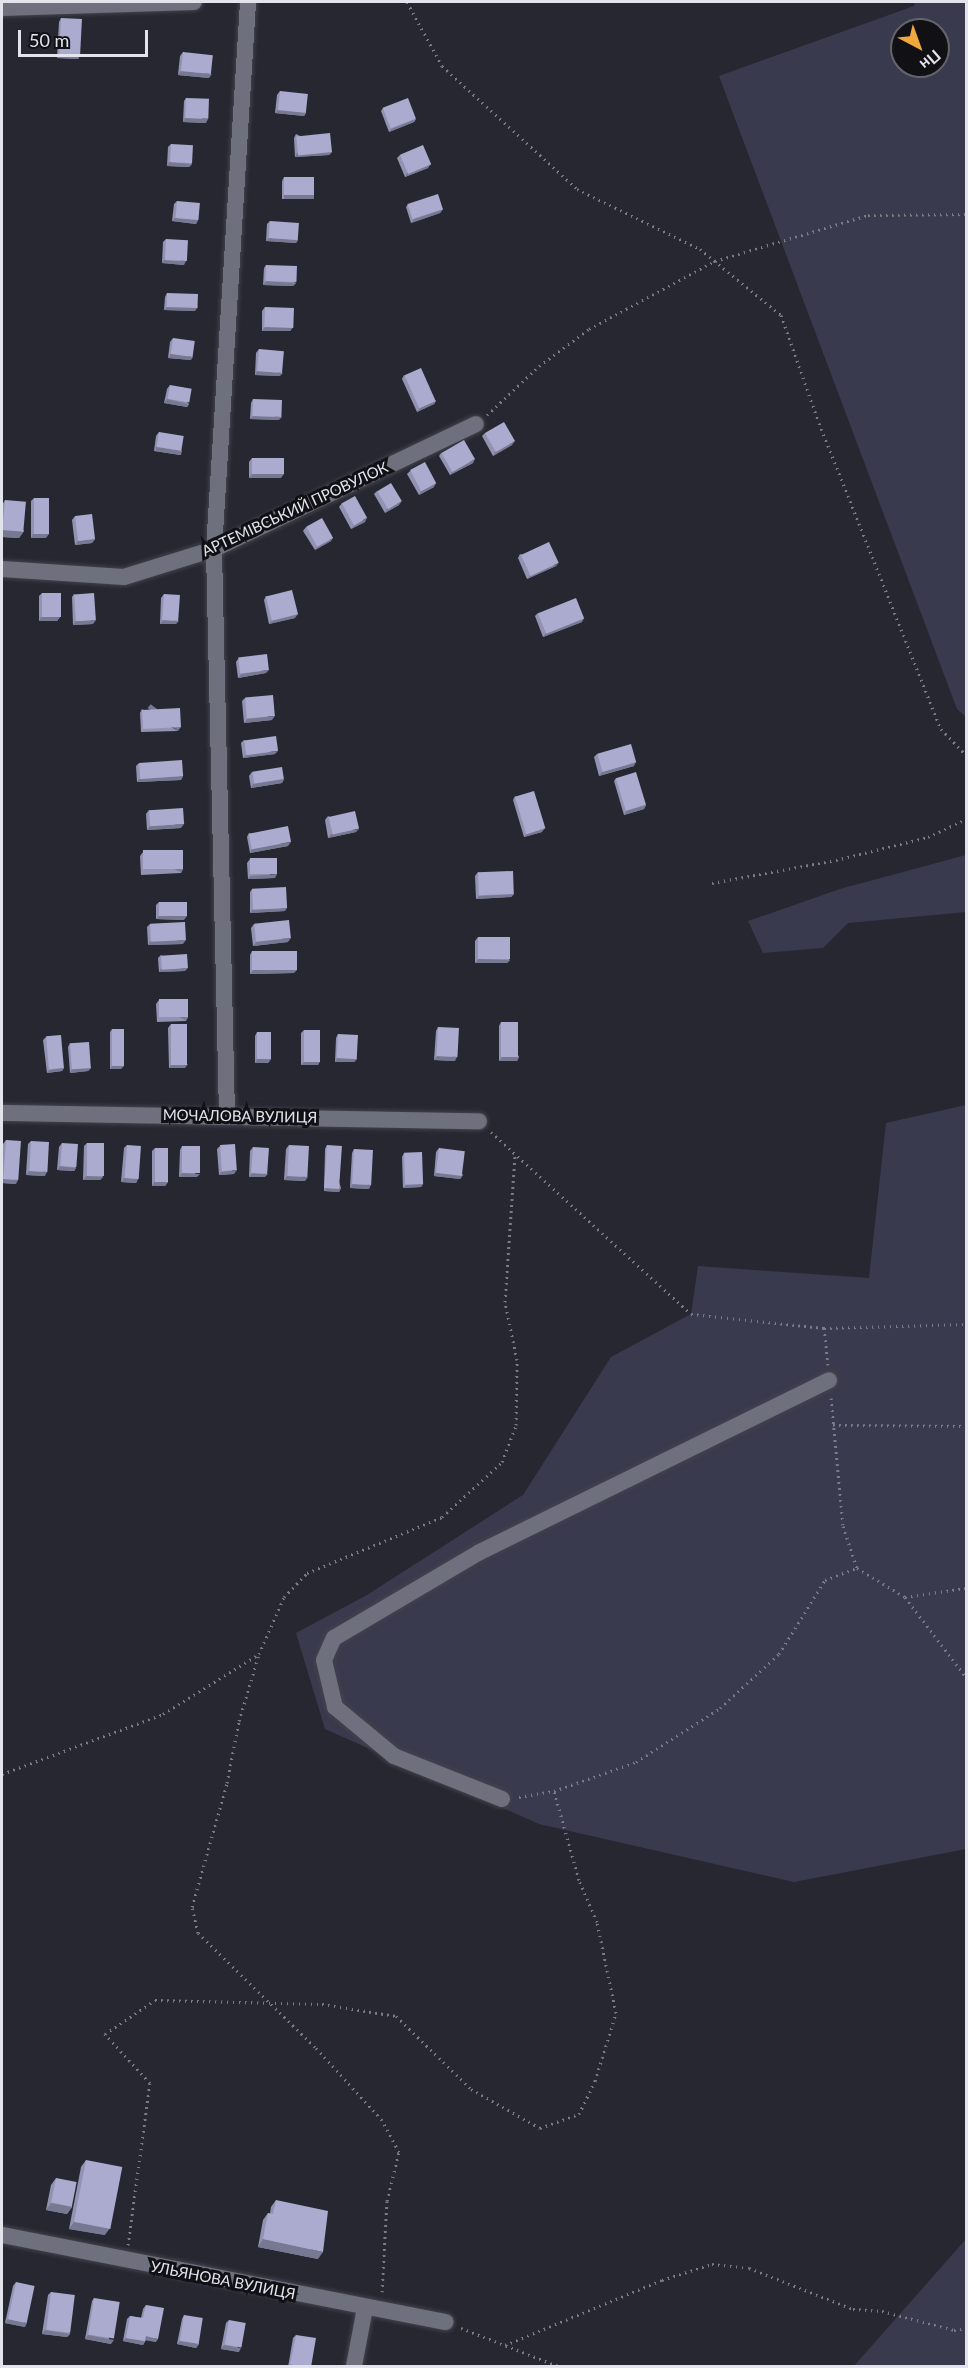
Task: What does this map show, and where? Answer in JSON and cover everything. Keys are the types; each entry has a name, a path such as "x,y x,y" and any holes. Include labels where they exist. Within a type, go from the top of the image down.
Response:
{"street":[{"path":"2,8 194,2"},
{"path":"227,1115 214,549 248,2"},
{"name":"АРТЕМІВСЬКИЙ ПРОВУЛОК","path":"2,569 124,577 214,549 476,424"},
{"name":"МОЧАЛОВА ВУЛИЦЯ","path":"2,1113 479,1121"},
{"path":"502,1799 393,1756 335,1707 324,1660 334,1638 480,1552 829,1380"},
{"name":"УЛЬЯНОВА ВУЛИЦЯ","path":"2,2235 365,2308 446,2322"},
{"path":"354,2367 365,2308"}],"path":[{"path":"407,2 442,66 577,189 700,249 781,315 819,423 941,729 966,755"},
{"path":"476,424 539,366 589,329 715,261 868,214 966,214"},
{"path":"712,883 917,840 966,819"},
{"path":"479,1121 691,1314 824,1329 966,1324"},
{"path":"824,1329 843,1526 857,1568 905,1597 966,1677"},
{"path":"833,1425 966,1425"},
{"path":"502,1799 554,1791 636,1762 720,1708 779,1654 825,1580 857,1568"},
{"path":"905,1597 966,1588"},
{"path":"2,1774 164,1714 259,1654"},
{"path":"126,2261 150,2083 105,2034 156,2000 322,2004 396,2016 471,2089 540,2128 579,2114 595,2081 616,2013 597,1922 579,1880 554,1791"},
{"path":"505,2346 662,2280 712,2264 749,2268 853,2309 882,2312 954,2330 966,2328"},
{"path":"446,2322 558,2367"}],"shaded area":[{"path":"915,2 966,2 966,717 957,709 719,76 914,6"},
{"path":"966,855 966,912 848,923 823,948 763,953 748,921 840,889"},
{"path":"966,1105 966,1849 794,1882 539,1824 325,1729 296,1633 367,1595 523,1495 611,1357 691,1314 698,1266 869,1278 886,1123"},
{"path":"966,2239 966,2366 854,2366"}],"building":[{"path":"61,18 82,19 80,55 59,54"},
{"path":"183,52 213,55 211,74 181,71"},
{"path":"280,91 308,94 306,113 278,110"},
{"path":"186,98 209,99 208,119 185,118"},
{"path":"408,98 416,119 391,128 383,108"},
{"path":"330,133 332,152 298,155 296,137"},
{"path":"171,144 193,145 192,163 170,162"},
{"path":"423,145 431,164 408,174 400,155"},
{"path":"284,177 314,177 314,195 284,195"},
{"path":"438,194 443,209 413,219 408,204"},
{"path":"177,201 200,203 198,220 176,218"},
{"path":"270,221 299,223 298,240 269,238"},
{"path":"166,239 188,240 187,261 165,260"},
{"path":"266,265 297,266 296,282 265,281"},
{"path":"167,293 198,294 197,308 167,307"},
{"path":"265,307 294,308 293,328 264,327"},
{"path":"173,338 195,341 193,357 171,354"},
{"path":"259,349 284,351 282,373 257,371"},
{"path":"421,368 436,401 419,408 405,375"},
{"path":"170,385 192,389 189,403 168,399"},
{"path":"253,399 282,400 281,417 252,416"},
{"path":"504,422 515,441 496,452 485,433"},
{"path":"159,432 184,436 181,451 157,447"},
{"path":"464,440 475,459 452,472 441,453"},
{"path":"252,458 284,458 284,474 252,474"},
{"path":"425,462 436,483 421,491 410,470"},
{"path":"391,483 402,501 388,509 377,491"},
{"path":"355,496 367,518 354,525 342,503"},
{"path":"34,498 49,498 49,534 34,534"},
{"path":"5,500 26,502 23,532 2,530"},
{"path":"92,514 95,539 78,541 75,516"},
{"path":"322,518 333,538 317,547 306,527"},
{"path":"549,542 559,563 531,576 521,555"},
{"path":"292,590 298,614 272,621 266,597"},
{"path":"42,593 61,593 61,617 42,617"},
{"path":"94,593 96,620 76,621 74,594"},
{"path":"164,594 180,595 178,621 162,620"},
{"path":"576,598 584,618 546,634 538,613"},
{"path":"267,654 269,670 240,673 238,658"},
{"path":"273,695 275,716 247,718 245,697"},
{"path":"180,708 181,727 143,729 142,710"},
{"path":"276,736 278,751 246,755 244,740"},
{"path":"631,744 636,762 603,772 597,754"},
{"path":"182,760 183,776 140,779 139,763"},
{"path":"282,767 284,779 254,784 252,772"},
{"path":"636,772 646,805 626,811 616,778"},
{"path":"534,791 545,828 526,834 515,797"},
{"path":"183,808 184,824 150,826 149,810"},
{"path":"355,811 359,829 333,835 329,817"},
{"path":"288,826 291,842 252,849 249,834"},
{"path":"143,850 183,850 183,869 143,869"},
{"path":"250,858 277,858 277,874 250,874"},
{"path":"513,871 514,894 479,895 478,872"},
{"path":"286,887 287,908 253,910 252,889"},
{"path":"159,902 187,902 187,916 159,916"},
{"path":"289,920 291,938 256,942 254,924"},
{"path":"185,922 186,940 151,942 150,924"},
{"path":"478,937 510,937 510,959 478,959"},
{"path":"252,951 297,951 297,970 252,970"},
{"path":"187,954 188,968 162,970 161,956"},
{"path":"159,999 188,999 188,1017 159,1017"},
{"path":"501,1022 518,1022 518,1057 501,1057"},
{"path":"171,1024 187,1024 187,1065 171,1065"},
{"path":"438,1027 459,1028 457,1057 436,1056"},
{"path":"112,1029 124,1029 124,1066 112,1066"},
{"path":"304,1030 320,1030 320,1062 304,1062"},
{"path":"257,1032 271,1032 271,1059 257,1059"},
{"path":"338,1034 358,1035 357,1059 337,1058"},
{"path":"61,1035 64,1068 49,1069 46,1036"},
{"path":"89,1042 91,1068 72,1069 70,1043"},
{"path":"6,1140 21,1141 18,1180 3,1179"},
{"path":"31,1141 49,1142 47,1172 29,1171"},
{"path":"62,1143 78,1144 76,1167 60,1166"},
{"path":"87,1143 104,1143 104,1176 87,1176"},
{"path":"235,1144 237,1170 222,1171 220,1145"},
{"path":"127,1145 141,1146 139,1179 125,1178"},
{"path":"289,1145 309,1146 307,1177 287,1176"},
{"path":"327,1145 342,1146 339,1189 324,1188"},
{"path":"182,1146 200,1146 200,1173 182,1173"},
{"path":"253,1147 269,1148 267,1174 251,1173"},
{"path":"155,1148 168,1148 168,1182 155,1182"},
{"path":"439,1148 465,1151 462,1176 436,1173"},
{"path":"354,1149 373,1150 371,1185 352,1184"},
{"path":"422,1152 423,1184 405,1185 404,1153"},
{"path":"86,2160 122,2167 110,2229 74,2222"},
{"path":"56,2178 77,2182 72,2207 51,2203"},
{"path":"276,2200 328,2211 323,2252 263,2239 268,2213 273,2214"},
{"path":"16,2282 35,2286 27,2323 8,2319"},
{"path":"51,2292 75,2295 70,2333 46,2330"},
{"path":"94,2298 120,2302 114,2339 88,2335"},
{"path":"146,2305 164,2308 158,2339 146,2336 145,2341 126,2338 130,2316 143,2318"},
{"path":"184,2315 203,2318 199,2344 180,2341"},
{"path":"229,2320 246,2323 241,2348 225,2345"},
{"path":"296,2335 316,2338 311,2367 290,2364"}]}
